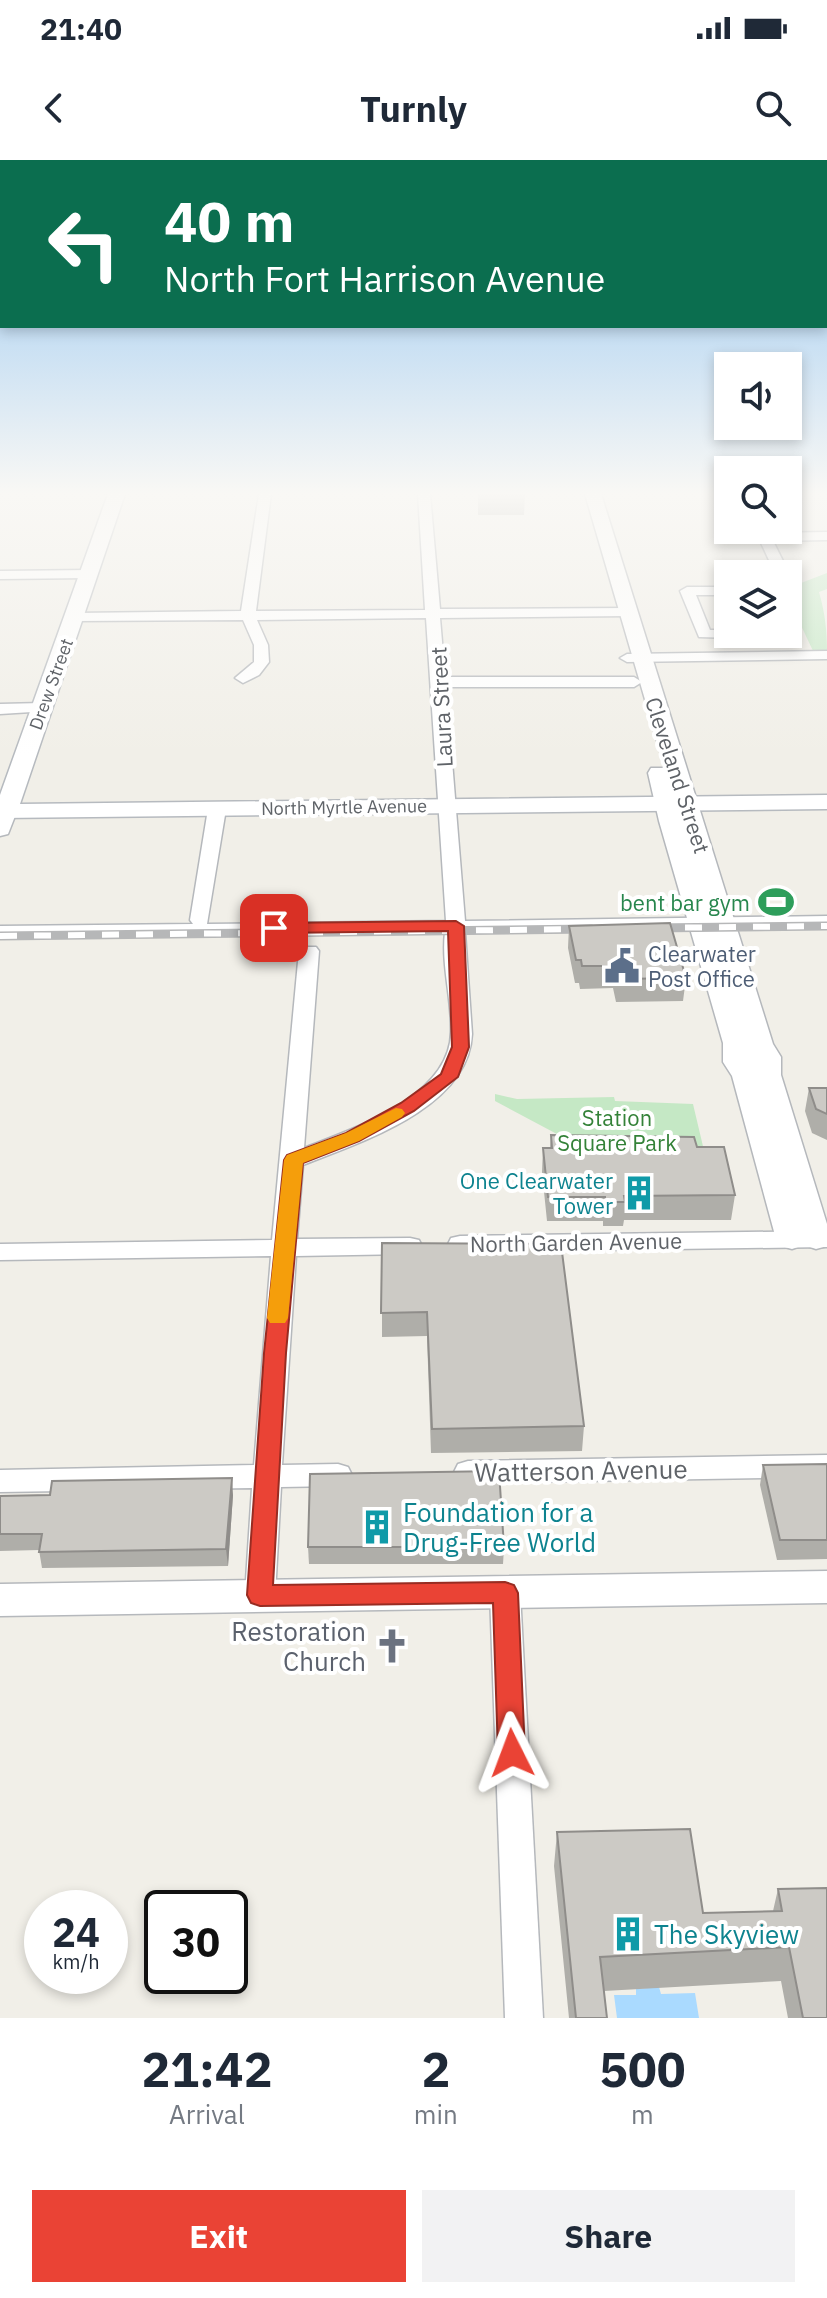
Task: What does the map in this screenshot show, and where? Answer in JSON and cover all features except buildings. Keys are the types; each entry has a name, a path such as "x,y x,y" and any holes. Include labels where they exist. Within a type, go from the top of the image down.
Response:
{"main road":[{"name":"Drew Street","path":"2,817 8,784 42,708 87,581"},
{"name":"North Myrtle Avenue","path":"2,817 217,809 827,802"}],"street":[{"path":"243,678 254,672 262,662 261,645 248,615 253,581"},
{"name":"Laura Street","path":"293,1160 352,1137 407,1107 449,1077 461,1047 456,926 432,581"},
{"path":"75,617 621,612 610,581"},
{"name":"Cleveland Street","path":"614,581 712,923 737,1043 737,1062 746,1076 812,1239"},
{"path":"714,587 687,591 704,634 714,634"},
{"path":"732,648 734,657"},
{"path":"677,804 634,682 634,658 826,657"},
{"path":"438,682 634,682"},
{"path":"0,709 42,708"},
{"path":"200,920 217,809"},
{"path":"0,932 827,922"},
{"path":"260,1595 309,951"},
{"name":"North Garden Avenue","path":"0,1252 812,1239"},
{"name":"Watterson Avenue","path":"441,1473 827,1466"},
{"path":"0,1481 363,1474"},
{"path":"0,1600 827,1587"},
{"path":"505,1593 524,2018"}],"green space":[{"path":"827,581 827,589 819,592 827,652 814,653 802,628 802,583"},
{"name":"Station Square Park","path":"495,1094 517,1099 614,1097 615,1101 693,1104 706,1159 570,1141 495,1101"}],"water":[{"path":"659,1987 661,1994 695,1993 699,2018 617,2018 614,1995 636,1995 636,1989"}],"railway":[{"path":"651,928 827,926"},
{"path":"0,936 591,929"}],"slow traffic":[{"path":"278,1318 293,1160 352,1137 396,1113"}],"place":[{"name":"bent bar gym","path":"776,902"},
{"name":"Clearwater Post Office","path":"622,966"},
{"name":"One Clearwater Tower","path":"639,1193"},
{"name":"Foundation for a Drug-Free World","path":"377,1527"},
{"name":"Restoration Church","path":"392,1646"},
{"name":"The Skyview","path":"628,1934"}],"route":[{"path":"274,928 456,926 454,941 461,1047 449,1077 407,1107 352,1137 293,1160 275,1353 260,1595 505,1593 512,1753"}]}
